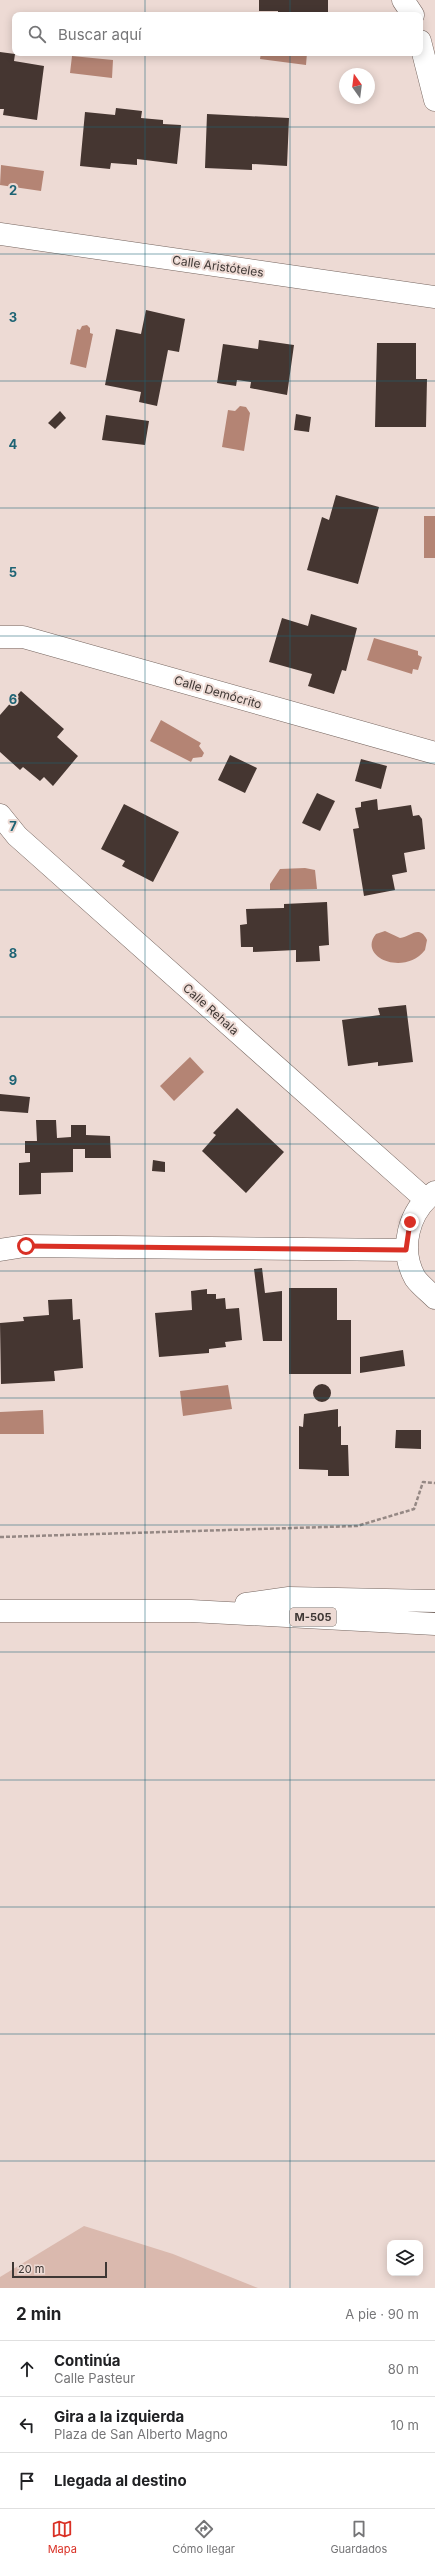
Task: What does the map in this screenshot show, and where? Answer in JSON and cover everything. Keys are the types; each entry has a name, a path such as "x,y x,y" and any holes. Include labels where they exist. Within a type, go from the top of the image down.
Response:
{"main road":[{"path":"403,0 411,12"},
{"path":"423,52 434,92"},
{"name":"Calle Aristóteles","path":"0,234 435,297"},
{"name":"Calle Demócrito","path":"0,638 23,637 435,753"},
{"name":"Calle Rehala","path":"0,815 18,836 430,1196"},
{"path":"430,1196 410,1222 406,1250 416,1278 435,1298"},
{"path":"0,1250 26,1246 406,1250"},
{"path":"289,1598 435,1592"},
{"name":"M-505","path":"191,1611 289,1598 435,1602"},
{"name":"M-505","path":"0,1611 191,1611 435,1624"}],"path":[{"path":"0,1537 357,1526 414,1509 423,1482 435,1483"}],"shaded area":[{"path":"72,56 113,60 112,78 70,73"},
{"path":"260,56 307,56 306,65 260,59"},
{"path":"1,165 44,171 41,191 0,185"},
{"path":"87,325 90,328 90,333 93,334 86,368 70,364 77,329 80,330 82,326"},
{"path":"240,406 246,407 250,413 244,451 222,447 228,410 235,411"},
{"path":"424,516 435,516 435,558 424,558"},
{"path":"374,638 418,651 418,655 422,657 418,670 413,669 412,674 367,660"},
{"path":"161,720 201,743 199,746 204,753 202,757 193,758 191,762 150,741"},
{"path":"305,868 315,870 317,889 270,890 270,884 280,869"},
{"path":"385,931 400,938 418,932 421,933 427,940 425,950 416,958 406,962 395,963 386,961 378,956 373,950 372,942 376,934"},
{"path":"190,1057 204,1072 174,1101 160,1086"},
{"path":"228,1385 232,1409 183,1416 180,1391"},
{"path":"43,1410 44,1434 0,1434 0,1412"},
{"path":"84,2226 173,2254 258,2288 0,2288 0,2277"}],"building":[{"path":"259,0 328,0 328,12 259,11"},
{"path":"0,52 12,54 12,56 15,56 14,61 44,66 37,120 3,115 4,109 0,109"},
{"path":"116,108 142,111 141,118 163,120 163,124 181,125 177,164 137,159 137,165 111,163 110,169 80,166 85,112 115,115"},
{"path":"207,114 289,118 287,166 252,164 252,170 205,168"},
{"path":"146,310 185,319 179,352 168,350 157,406 139,402 141,392 105,385 116,329 141,334"},
{"path":"259,340 294,345 287,395 250,388 251,382 237,380 236,386 217,383 223,344 258,349"},
{"path":"377,343 416,343 416,379 427,379 426,427 375,427"},
{"path":"60,411 66,418 55,429 48,423"},
{"path":"296,414 311,417 309,432 294,430"},
{"path":"106,415 149,421 145,445 102,440"},
{"path":"336,495 379,507 358,584 307,570 322,517 329,520"},
{"path":"311,614 357,628 346,671 342,670 334,694 308,686 312,674 269,662 282,618 308,626"},
{"path":"21,691 64,729 57,737 78,756 53,786 44,777 40,781 23,767 20,770 0,752 0,715"},
{"path":"230,755 257,768 245,793 218,780"},
{"path":"361,759 387,766 381,789 355,781"},
{"path":"317,793 335,801 320,831 302,823"},
{"path":"377,799 378,810 411,805 413,816 419,815 422,819 425,849 404,853 407,872 392,875 395,890 364,896 353,829 359,828 355,808 361,807 361,802"},
{"path":"124,804 179,832 153,882 122,866 125,861 101,849"},
{"path":"327,902 329,945 319,946 320,961 296,962 296,950 253,952 253,947 241,947 240,925 247,924 246,909 284,908 284,904"},
{"path":"406,1005 413,1062 378,1066 378,1062 348,1066 342,1020 380,1015 378,1008"},
{"path":"0,1094 30,1097 28,1113 0,1111"},
{"path":"237,1108 284,1152 246,1193 202,1151 216,1135 213,1133"},
{"path":"36,1120 56,1120 57,1138 71,1137 71,1125 86,1125 86,1135 110,1136 111,1158 85,1158 85,1149 73,1149 73,1172 41,1173 41,1194 19,1195 19,1163 30,1162 30,1153 25,1153 25,1141 37,1141"},
{"path":"153,1160 165,1162 165,1172 152,1171"},
{"path":"262,1268 265,1293 282,1291 282,1341 263,1341 254,1269"},
{"path":"289,1288 337,1288 337,1320 351,1320 351,1374 289,1374"},
{"path":"207,1289 207,1294 216,1294 216,1299 225,1298 226,1309 239,1308 242,1340 225,1342 226,1347 209,1349 209,1353 159,1357 155,1313 192,1310 191,1291"},
{"path":"72,1299 73,1320 80,1319 83,1368 54,1371 55,1381 1,1384 0,1323 24,1321 23,1317 49,1315 48,1300"},
{"path":"403,1350 405,1366 360,1373 360,1357"},
{"path":"322,1384 328,1387 331,1393 328,1399 322,1402 316,1399 313,1393 316,1387"},
{"path":"338,1409 338,1427 341,1426 341,1445 348,1445 349,1476 328,1476 328,1470 299,1469 299,1426 303,1427 304,1414"},
{"path":"396,1430 421,1430 421,1449 395,1448"}],"route":[{"path":"26,1246 406,1250 410,1222"}]}
